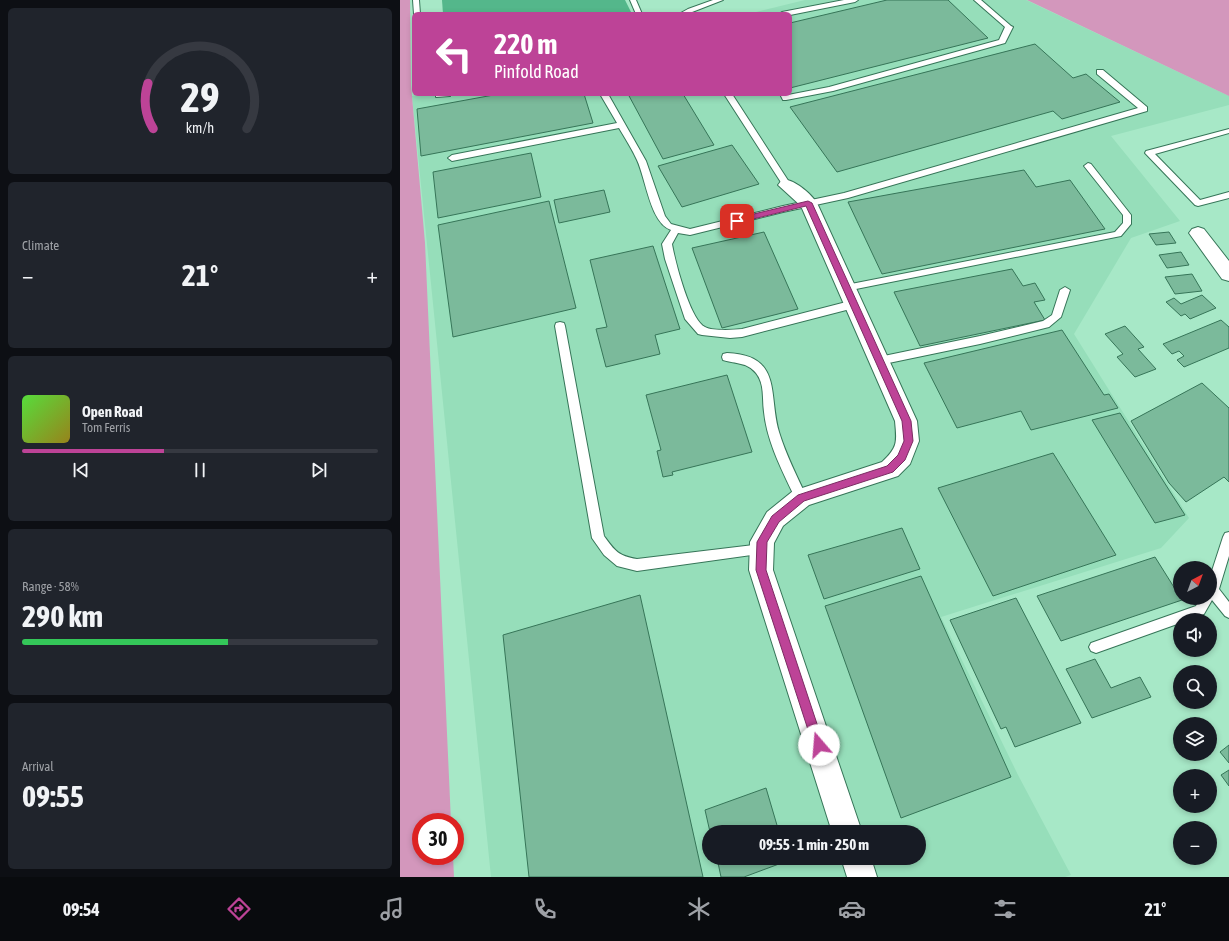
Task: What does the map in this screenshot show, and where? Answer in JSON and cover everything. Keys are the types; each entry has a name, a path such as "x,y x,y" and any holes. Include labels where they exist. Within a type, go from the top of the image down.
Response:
{"street":[{"path":"787,185 808,203 906,421 908,441 902,457 890,469 801,498 775,519 762,542 761,570 846,825"},
{"path":"1198,233 1229,274"},
{"path":"858,865 862,877"}],"lane":[{"path":"416,0 418,12"},
{"path":"633,0 638,12"},
{"path":"686,12 720,0"},
{"path":"792,12 855,0"},
{"path":"785,96 786,98 830,88 1002,41 1009,27 977,0"},
{"path":"605,96 642,160 661,217 668,226 690,232 808,203 845,196 1144,110 1100,72"},
{"path":"729,96 787,185"},
{"path":"452,158 622,125"},
{"path":"1229,131 1150,153 1198,203 1229,196"},
{"path":"676,229 667,244 670,259 690,319 702,331 730,334 742,333 850,296 1118,234 1127,224 1127,215 1088,166"},
{"path":"879,361 980,340 1046,324 1056,317 1065,290"},
{"path":"560,326 598,538 608,551 621,562 638,565 762,548"},
{"path":"728,357 739,357 753,363 763,373 767,383 770,415 775,440 801,498"},
{"path":"1217,573 1229,537"},
{"path":"1217,601 1229,612"},
{"path":"1096,647 1200,610 1203,605"}],"shaded area":[{"path":"400,0 410,0 411,85 425,243 451,813 412,813 412,865 453,865 454,877 400,877"},
{"path":"442,0 625,0 631,12 443,12"},
{"path":"805,0 1026,0 1229,96 1229,105 1111,136 1180,221 1131,238 1074,334 1189,518 1161,548 941,617 1018,775 1071,875 1065,877 491,877 412,96 792,96 792,12 756,12"},
{"path":"1027,0 1229,0 1229,96"}],"building":[{"path":"887,0 948,0 988,38 792,87 792,23"},
{"path":"1035,44 1073,78 1086,74 1120,102 1062,119 1053,111 837,172 790,107"},
{"path":"488,96 585,96 593,123 421,156 417,109"},
{"path":"629,96 684,96 714,145 663,159"},
{"path":"732,145 759,184 682,207 658,166"},
{"path":"531,153 541,197 438,218 433,172"},
{"path":"1024,170 1036,187 1070,180 1105,229 882,274 848,202"},
{"path":"604,190 610,212 559,223 554,200"},
{"path":"549,201 576,308 453,337 438,225"},
{"path":"764,232 798,309 722,328 692,248"},
{"path":"1169,232 1176,243 1156,245 1149,234"},
{"path":"653,246 680,329 655,335 660,354 606,367 596,329 607,327 590,260"},
{"path":"1181,252 1189,265 1167,268 1159,255"},
{"path":"1012,269 1023,286 1035,283 1045,300 1034,302 1045,320 920,346 894,292"},
{"path":"1192,274 1202,291 1175,294 1165,277"},
{"path":"1202,295 1216,308 1190,319 1185,314 1181,316 1166,302 1174,298 1181,304"},
{"path":"1221,320 1229,327 1229,348 1184,367 1177,360 1184,356 1179,351 1172,354 1163,344"},
{"path":"1125,326 1144,347 1138,349 1156,369 1135,377 1117,357 1123,354 1105,334"},
{"path":"1062,330 1104,395 1109,394 1118,408 1031,430 1021,411 957,428 924,363"},
{"path":"727,375 752,452 672,472 673,475 663,477 657,451 661,450 646,395"},
{"path":"1202,383 1229,408 1229,482 1224,477 1186,502 1169,483 1131,421"},
{"path":"1120,413 1185,515 1155,523 1092,420"},
{"path":"1053,453 1116,555 993,596 938,488"},
{"path":"902,528 920,569 824,599 808,555"},
{"path":"1155,557 1173,586 1173,603 1061,641 1037,596"},
{"path":"921,576 1011,777 901,818 825,606"},
{"path":"640,595 703,877 529,877 503,635"},
{"path":"1016,598 1081,723 1015,747 1006,727 1001,729 950,620"},
{"path":"1095,659 1111,688 1140,677 1151,697 1092,718 1066,669"},
{"path":"1229,745 1229,763 1220,752"},
{"path":"1229,770 1229,786 1221,775"},
{"path":"766,788 777,825 708,825 705,810"},
{"path":"718,865 776,865 744,877 721,877"}],"route":[{"path":"737,221 808,203 906,421 908,441 902,457 890,469 801,498 775,519 762,542 761,570 819,745"}]}
